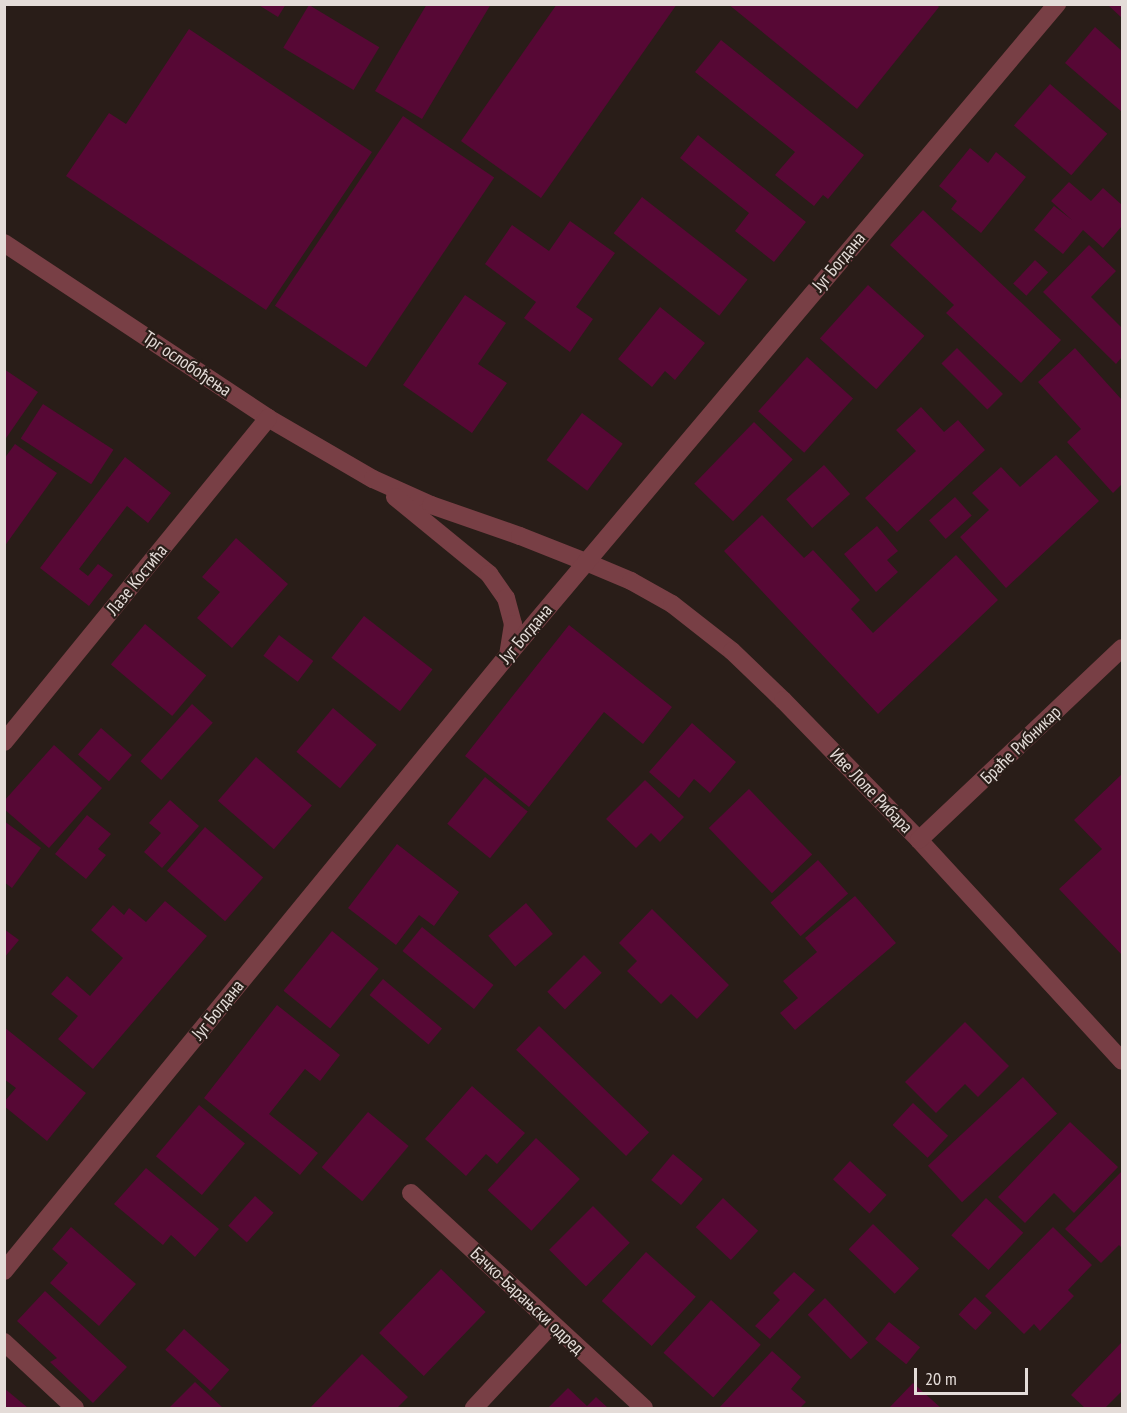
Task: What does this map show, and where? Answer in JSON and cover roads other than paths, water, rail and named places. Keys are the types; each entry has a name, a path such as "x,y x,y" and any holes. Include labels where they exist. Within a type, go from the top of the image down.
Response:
{"street":[{"name":"Југ Богдана","path":"4,1271 508,655 1057,4"},
{"name":"Трг ослобођења","path":"4,243 268,418 373,479 431,505 586,562"},
{"name":"Лазе Костића","path":"4,742 268,418"},
{"name":"Трг ослобођења","path":"373,479 489,574 506,598 513,624 508,655"},
{"name":"Иве Лоле Рибара","path":"586,562 631,581 672,604 732,651 918,840 1122,1061"},
{"name":"Браће Рибникар","path":"918,840 970,795 1122,648"},
{"name":"Бачко-Барањски одред","path":"411,1193 644,1408"},
{"path":"474,1408 552,1324"},
{"path":"4,1342 75,1408"}]}
